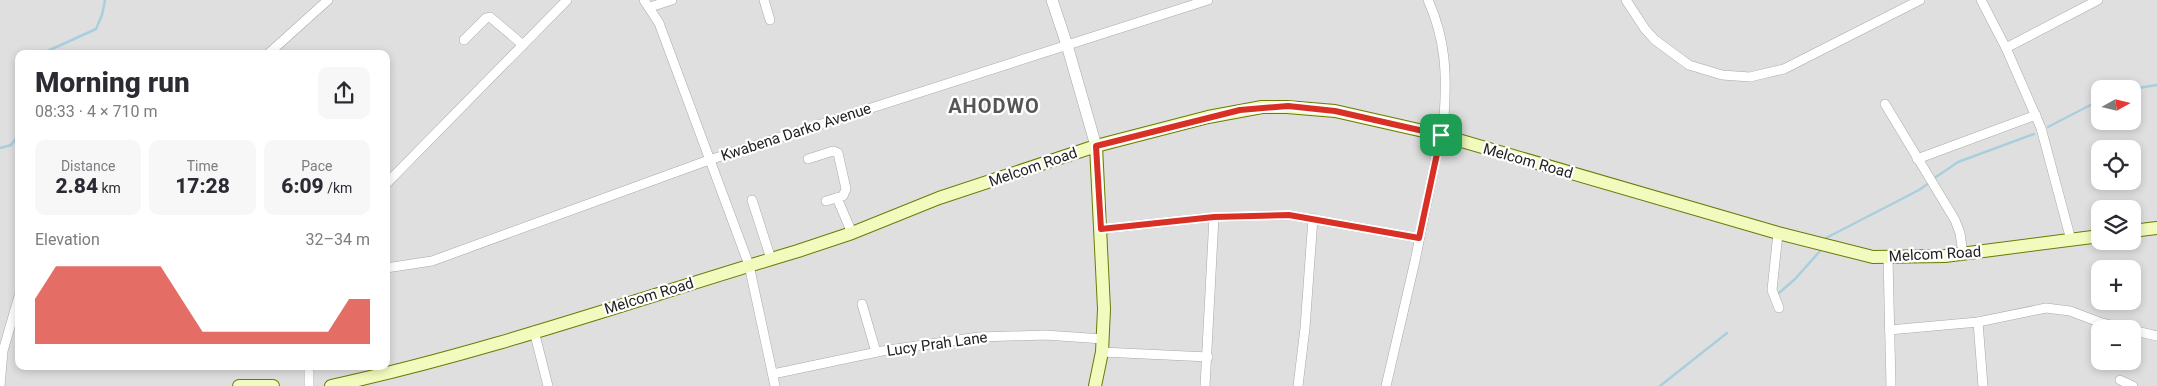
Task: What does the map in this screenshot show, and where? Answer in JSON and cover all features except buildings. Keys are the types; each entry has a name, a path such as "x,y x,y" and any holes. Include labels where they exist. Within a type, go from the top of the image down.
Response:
{"main road":[{"name":"Melcom Road","path":"331,386 387,374 534,331 749,264 771,259 852,233 939,198 1096,146 1208,117 1262,107 1288,106 1335,111 1441,135 1778,233 1862,254 1888,258 1963,254 2091,237"},
{"path":"1095,386 1103,338 1101,229 1096,146"},
{"path":"2141,230 2157,228"},
{"path":"240,386 270,384 273,386"}],"street":[{"path":"272,50 328,0"},
{"path":"390,180 567,0"},
{"path":"672,0 647,3 658,23 749,264 775,386"},
{"path":"764,0 770,20"},
{"path":"1052,0 1068,45 1096,146"},
{"name":"Kwabena Darko Avenue","path":"390,267 432,261 709,160 1208,0"},
{"path":"1386,386 1441,135 1446,95 1444,50 1441,33 1428,0"},
{"path":"1626,0 1645,29 1671,54 1689,65 1706,71 1735,77 1767,74 1784,69 1920,0"},
{"path":"1981,0 2006,48 2042,128 2071,240"},
{"path":"2006,48 2098,0"},
{"path":"464,40 490,17 523,45"},
{"path":"1885,104 1958,226 1963,254"},
{"path":"1917,159 2036,115"},
{"path":"808,159 833,151 838,153 846,189 843,196 826,201"},
{"path":"837,198 852,233"},
{"path":"752,200 771,259"},
{"path":"1101,229 1254,214 1313,218 1419,238"},
{"path":"1205,386 1214,217"},
{"path":"1298,386 1305,328 1313,218"},
{"path":"1778,233 1772,290 1779,308"},
{"path":"1888,258 1891,386"},
{"path":"862,304 876,352"},
{"path":"1889,330 1978,322 2034,309 2054,308 2095,320"},
{"path":"0,386 3,352 15,310"},
{"path":"1978,322 1983,386"},
{"path":"534,331 548,386"},
{"path":"2141,332 2157,336"},
{"name":"Lucy Prah Lane","path":"773,374 876,352 979,337 1014,335 1103,338"},
{"path":"1102,352 1208,357"},
{"path":"309,370 309,386"},
{"path":"2120,380 2133,386"}],"shaded area":[{"path":"0,0 2157,0 2157,386 0,386"}],"waterway":[{"path":"50,50 96,29 102,15 105,0"},
{"path":"2141,88 2157,85"},
{"path":"2048,127 2091,105"},
{"path":"1933,179 1958,162 2034,134"},
{"path":"0,148 11,145 15,140"},
{"path":"1826,238 1929,183"},
{"path":"1779,293 1795,279 1820,251"},
{"path":"1660,386 1727,333"}],"district":[{"name":"AHODWO","path":"994,106"}],"route":[{"path":"1288,106 1335,111 1441,135 1419,238 1313,218 1254,214 1165,221 1101,229 1096,146 1145,132 1240,110 1288,106"}]}
